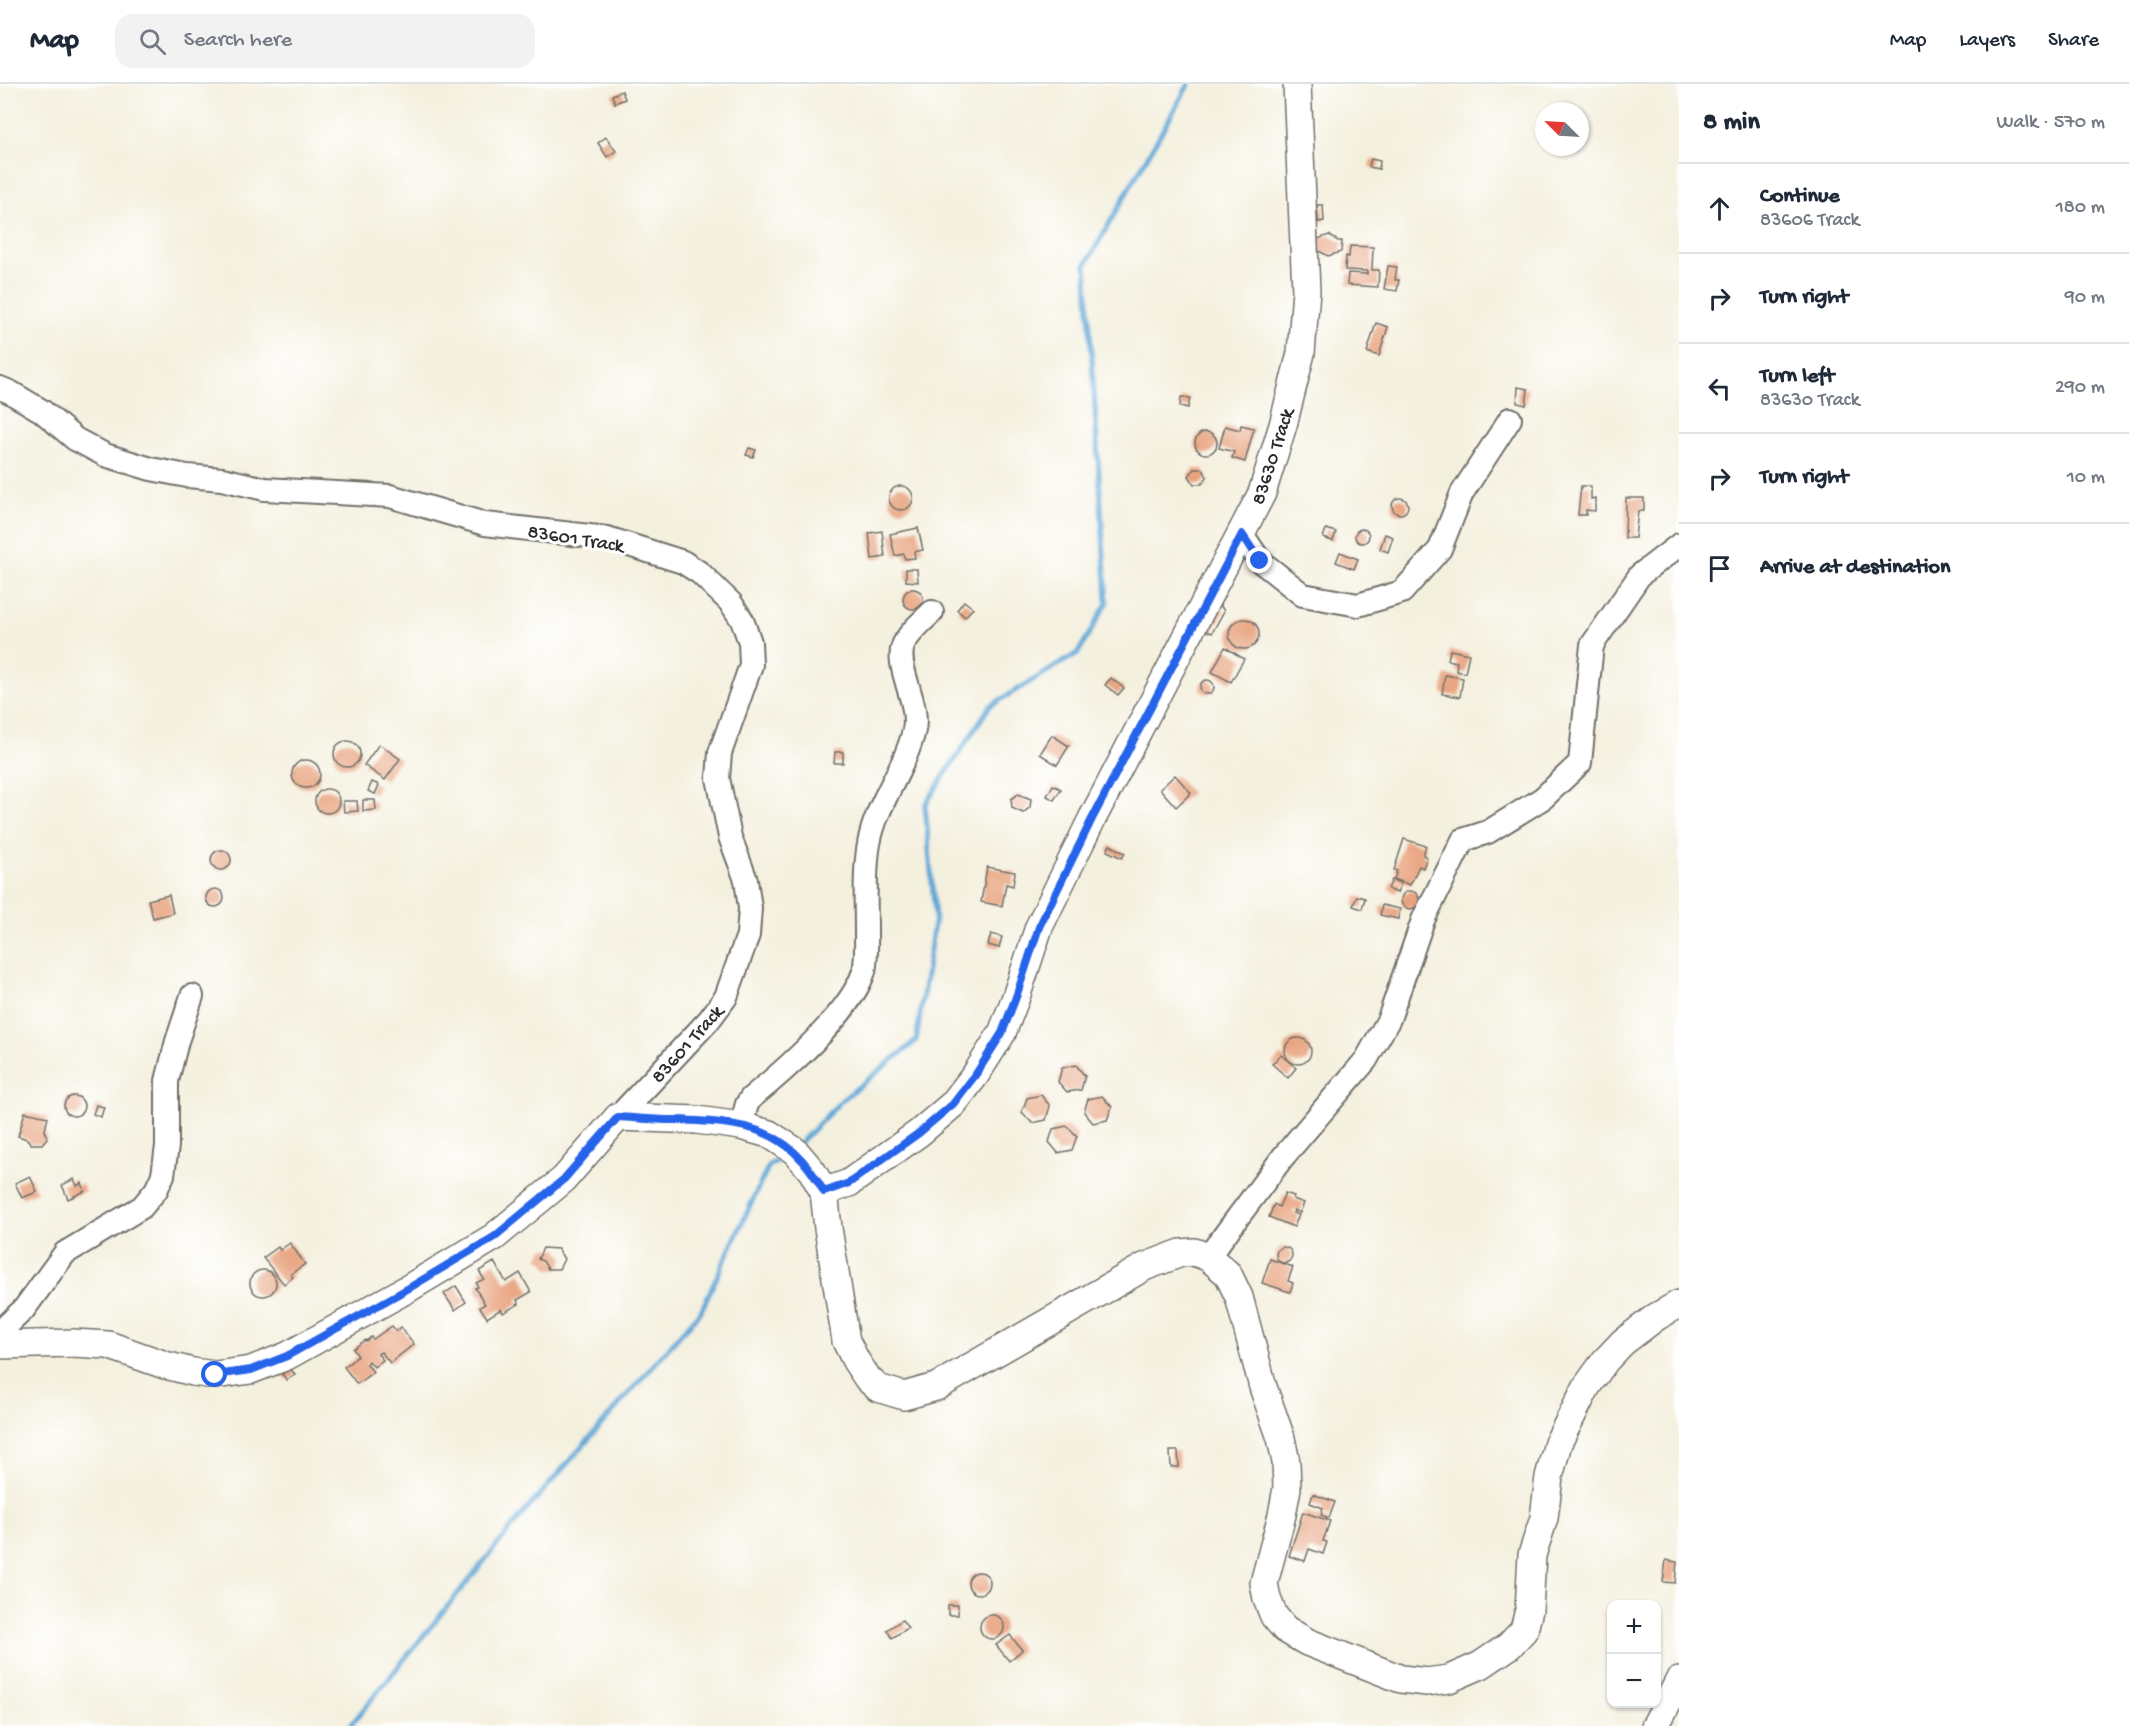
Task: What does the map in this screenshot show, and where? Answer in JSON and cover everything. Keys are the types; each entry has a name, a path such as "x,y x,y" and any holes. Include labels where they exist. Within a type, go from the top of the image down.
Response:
{"street":[{"name":"83630 Track","path":"824,1192 849,1183 919,1133 953,1104 976,1074 1002,1033 1044,917 1092,819 1262,493 1283,425 1301,353 1306,291 1298,84"},
{"name":"83601 Track","path":"0,388 42,411 75,439 105,455 151,469 187,476 222,479 265,489 390,496 485,524 607,538 683,562 700,573 731,603 742,620 750,642 751,665 720,753 718,778 730,837 746,880 750,908 748,935 726,997 710,1020 618,1117"},
{"path":"1242,534 1260,561 1303,595 1358,606 1402,592 1440,549 1462,493 1510,419"},
{"path":"1208,1257 1283,1157 1366,1060 1389,1019 1423,920 1463,840 1488,832 1543,798 1580,763 1592,645 1640,575 1679,545"},
{"path":"741,1125 751,1098 788,1066 835,1018 853,996 864,970 869,844 877,814 915,729 912,698 901,658 903,645 916,627 932,612"},
{"path":"0,1332 24,1309 65,1252 142,1207 156,1190 162,1175 167,1146 167,1081 192,996"},
{"path":"0,1345 73,1343 108,1345 165,1365 193,1372 215,1375 251,1370 287,1356 409,1288 494,1237 564,1179 618,1117 697,1120 741,1125 769,1134 795,1151 812,1171 824,1192 846,1341 868,1379 878,1388 904,1395 936,1387 1144,1267 1181,1253 1194,1252 1208,1257 1228,1274 1239,1297 1263,1387 1283,1446 1287,1488 1264,1583 1274,1616 1285,1629 1307,1642 1401,1679 1427,1682 1449,1679 1481,1665 1509,1646 1524,1630 1529,1610 1532,1555 1544,1518 1549,1477 1558,1443 1587,1386 1605,1361 1623,1342 1656,1317 1679,1305"},
{"path":"1655,1726 1679,1681"}],"building":[{"path":"622,91 625,99 615,103 612,95"},
{"path":"606,137 616,151 607,157 598,143"},
{"path":"1371,159 1380,161 1379,169 1369,167"},
{"path":"1317,205 1323,205 1324,221 1318,222"},
{"path":"1329,235 1342,241 1341,252 1328,256 1317,250 1318,239"},
{"path":"1350,246 1373,247 1372,270 1379,270 1378,287 1347,285 1348,273 1367,274 1367,271 1345,270 1346,256 1349,257"},
{"path":"1388,266 1397,267 1395,280 1399,280 1397,291 1384,289"},
{"path":"1376,323 1388,327 1379,356 1367,352"},
{"path":"1518,387 1528,389 1526,405 1517,403"},
{"path":"1181,397 1190,398 1188,408 1180,406"},
{"path":"1241,425 1254,428 1245,462 1232,458 1234,452 1219,448 1225,426 1240,430"},
{"path":"1206,432 1214,435 1217,443 1214,451 1206,454 1198,451 1195,443 1198,435"},
{"path":"749,448 756,450 753,457 746,455"},
{"path":"1194,469 1203,469 1207,477 1202,484 1194,484 1189,476"},
{"path":"901,486 910,489 913,498 910,507 901,510 892,507 889,498 892,489"},
{"path":"1581,486 1591,486 1591,499 1595,498 1595,511 1586,510 1586,515 1578,515"},
{"path":"1397,498 1403,498 1408,506 1406,512 1397,514 1392,509 1392,503"},
{"path":"1626,498 1644,498 1644,511 1638,511 1635,538 1625,538"},
{"path":"918,528 923,550 914,552 915,558 905,559 904,554 895,556 890,534"},
{"path":"1326,529 1336,532 1333,541 1323,538"},
{"path":"1362,529 1367,531 1369,536 1367,541 1362,543 1357,541 1355,536 1357,531"},
{"path":"882,531 885,557 872,559 869,533"},
{"path":"1385,534 1393,537 1388,552 1380,549"},
{"path":"1340,552 1358,559 1354,569 1336,562"},
{"path":"906,569 917,569 918,582 906,581"},
{"path":"909,589 917,589 923,595 923,603 917,609 909,609 903,603 903,595"},
{"path":"964,601 973,608 965,617 957,610"},
{"path":"1219,603 1224,611 1212,633 1198,628"},
{"path":"1244,619 1255,623 1259,634 1255,645 1244,649 1233,645 1229,634 1233,623"},
{"path":"1225,647 1244,659 1231,682 1212,672"},
{"path":"1450,650 1469,654 1465,673 1456,671 1457,662 1448,660"},
{"path":"1445,675 1463,678 1460,697 1442,694"},
{"path":"1111,678 1124,688 1118,695 1105,685"},
{"path":"1207,680 1212,682 1214,687 1212,692 1207,694 1202,692 1200,687 1202,682"},
{"path":"1052,735 1069,746 1057,765 1040,754"},
{"path":"347,741 356,745 360,754 356,763 347,767 338,763 334,754 338,745"},
{"path":"379,744 400,759 385,780 364,765"},
{"path":"835,752 843,752 843,763 834,763"},
{"path":"306,760 316,764 320,774 316,784 306,788 296,784 292,774 296,764"},
{"path":"1175,775 1191,793 1176,807 1160,789"},
{"path":"372,782 379,785 375,794 368,791"},
{"path":"1053,785 1061,789 1054,800 1047,796"},
{"path":"322,789 332,789 339,796 339,806 332,813 322,813 315,806 315,796"},
{"path":"1018,794 1031,799 1030,807 1023,813 1012,808 1011,799"},
{"path":"363,800 375,800 376,810 363,811"},
{"path":"343,801 357,801 358,811 344,812"},
{"path":"1404,839 1426,846 1423,855 1427,857 1423,868 1419,866 1410,885 1394,879 1397,871 1394,870"},
{"path":"1110,845 1125,853 1122,858 1107,851"},
{"path":"221,850 228,853 231,860 228,867 221,870 214,867 211,860 214,853"},
{"path":"987,867 1015,872 1013,886 1006,884 1002,906 981,902"},
{"path":"1392,880 1401,883 1397,893 1388,889"},
{"path":"211,889 219,889 224,894 222,905 211,907 206,902 206,894"},
{"path":"1410,891 1416,894 1419,900 1416,906 1410,909 1404,906 1401,900 1404,894"},
{"path":"169,895 173,913 153,918 148,900"},
{"path":"1357,896 1365,898 1362,909 1353,906"},
{"path":"1382,905 1400,909 1398,919 1380,915"},
{"path":"991,934 1002,937 999,948 988,945"},
{"path":"1298,1038 1307,1042 1311,1051 1307,1060 1298,1064 1289,1060 1285,1051 1289,1042"},
{"path":"1281,1055 1296,1068 1288,1078 1272,1064"},
{"path":"1076,1065 1085,1076 1081,1090 1067,1092 1058,1082 1062,1068"},
{"path":"1041,1095 1050,1106 1046,1120 1032,1123 1022,1112 1027,1098"},
{"path":"70,1096 78,1096 84,1102 84,1110 78,1116 70,1116 64,1110 64,1102"},
{"path":"1102,1096 1112,1107 1107,1120 1093,1123 1084,1112 1088,1099"},
{"path":"96,1105 104,1107 101,1117 93,1114"},
{"path":"25,1112 48,1117 45,1130 47,1138 42,1144 31,1144 27,1139 18,1136"},
{"path":"1067,1126 1077,1136 1072,1150 1058,1153 1049,1142 1053,1129"},
{"path":"30,1176 37,1192 22,1198 15,1183"},
{"path":"74,1179 77,1186 82,1183 85,1191 68,1199 62,1185"},
{"path":"1285,1193 1304,1203 1300,1213 1294,1210 1293,1213 1299,1215 1294,1227 1269,1217 1274,1204 1279,1207"},
{"path":"290,1243 305,1264 291,1274 293,1277 284,1284 263,1258 278,1247 280,1250"},
{"path":"1284,1247 1292,1255 1284,1263 1276,1255"},
{"path":"543,1248 558,1249 564,1259 559,1269 548,1269 543,1261 538,1259"},
{"path":"1270,1259 1293,1267 1288,1281 1293,1283 1290,1292 1262,1283"},
{"path":"494,1262 506,1282 520,1273 531,1292 517,1300 519,1304 503,1313 501,1309 487,1318 480,1307 485,1304 475,1288 478,1287 476,1283 484,1279 479,1271"},
{"path":"263,1270 272,1274 276,1283 272,1292 263,1296 254,1292 250,1283 254,1274"},
{"path":"456,1286 466,1302 455,1310 444,1294"},
{"path":"392,1326 396,1331 401,1327 414,1344 390,1363 381,1352 378,1354 383,1360 374,1367 369,1361 367,1364 373,1372 357,1384 344,1367 358,1356 353,1349"},
{"path":"289,1368 295,1374 287,1380 282,1374"},
{"path":"1170,1451 1178,1451 1179,1467 1171,1467"},
{"path":"1313,1494 1335,1502 1329,1518 1321,1515 1323,1508 1310,1503"},
{"path":"1303,1512 1330,1521 1323,1541 1327,1542 1323,1554 1309,1549 1305,1561 1289,1556"},
{"path":"1666,1560 1677,1562 1675,1583 1663,1582"},
{"path":"979,1572 987,1575 990,1583 987,1591 979,1594 971,1591 968,1583 971,1575"},
{"path":"948,1605 958,1605 958,1615 948,1615"},
{"path":"992,1615 1001,1618 1004,1627 1001,1636 992,1639 983,1636 980,1627 983,1618"},
{"path":"902,1620 908,1628 892,1638 887,1630"},
{"path":"1010,1635 1022,1650 1009,1661 996,1645"}],"waterway":[{"path":"799,1144 842,1100 916,1041 935,917 925,805 990,706 1078,653 1107,603 1086,264 1189,84"},
{"path":"350,1726 516,1522 701,1311 769,1165 785,1157"}],"route":[{"path":"215,1375 251,1370 287,1356 409,1288 494,1237 564,1179 618,1117 697,1120 741,1125 769,1134 795,1151 812,1171 824,1192 849,1183 919,1133 953,1104 976,1074 1002,1033 1039,927 1092,819 1242,534 1260,561"}]}
